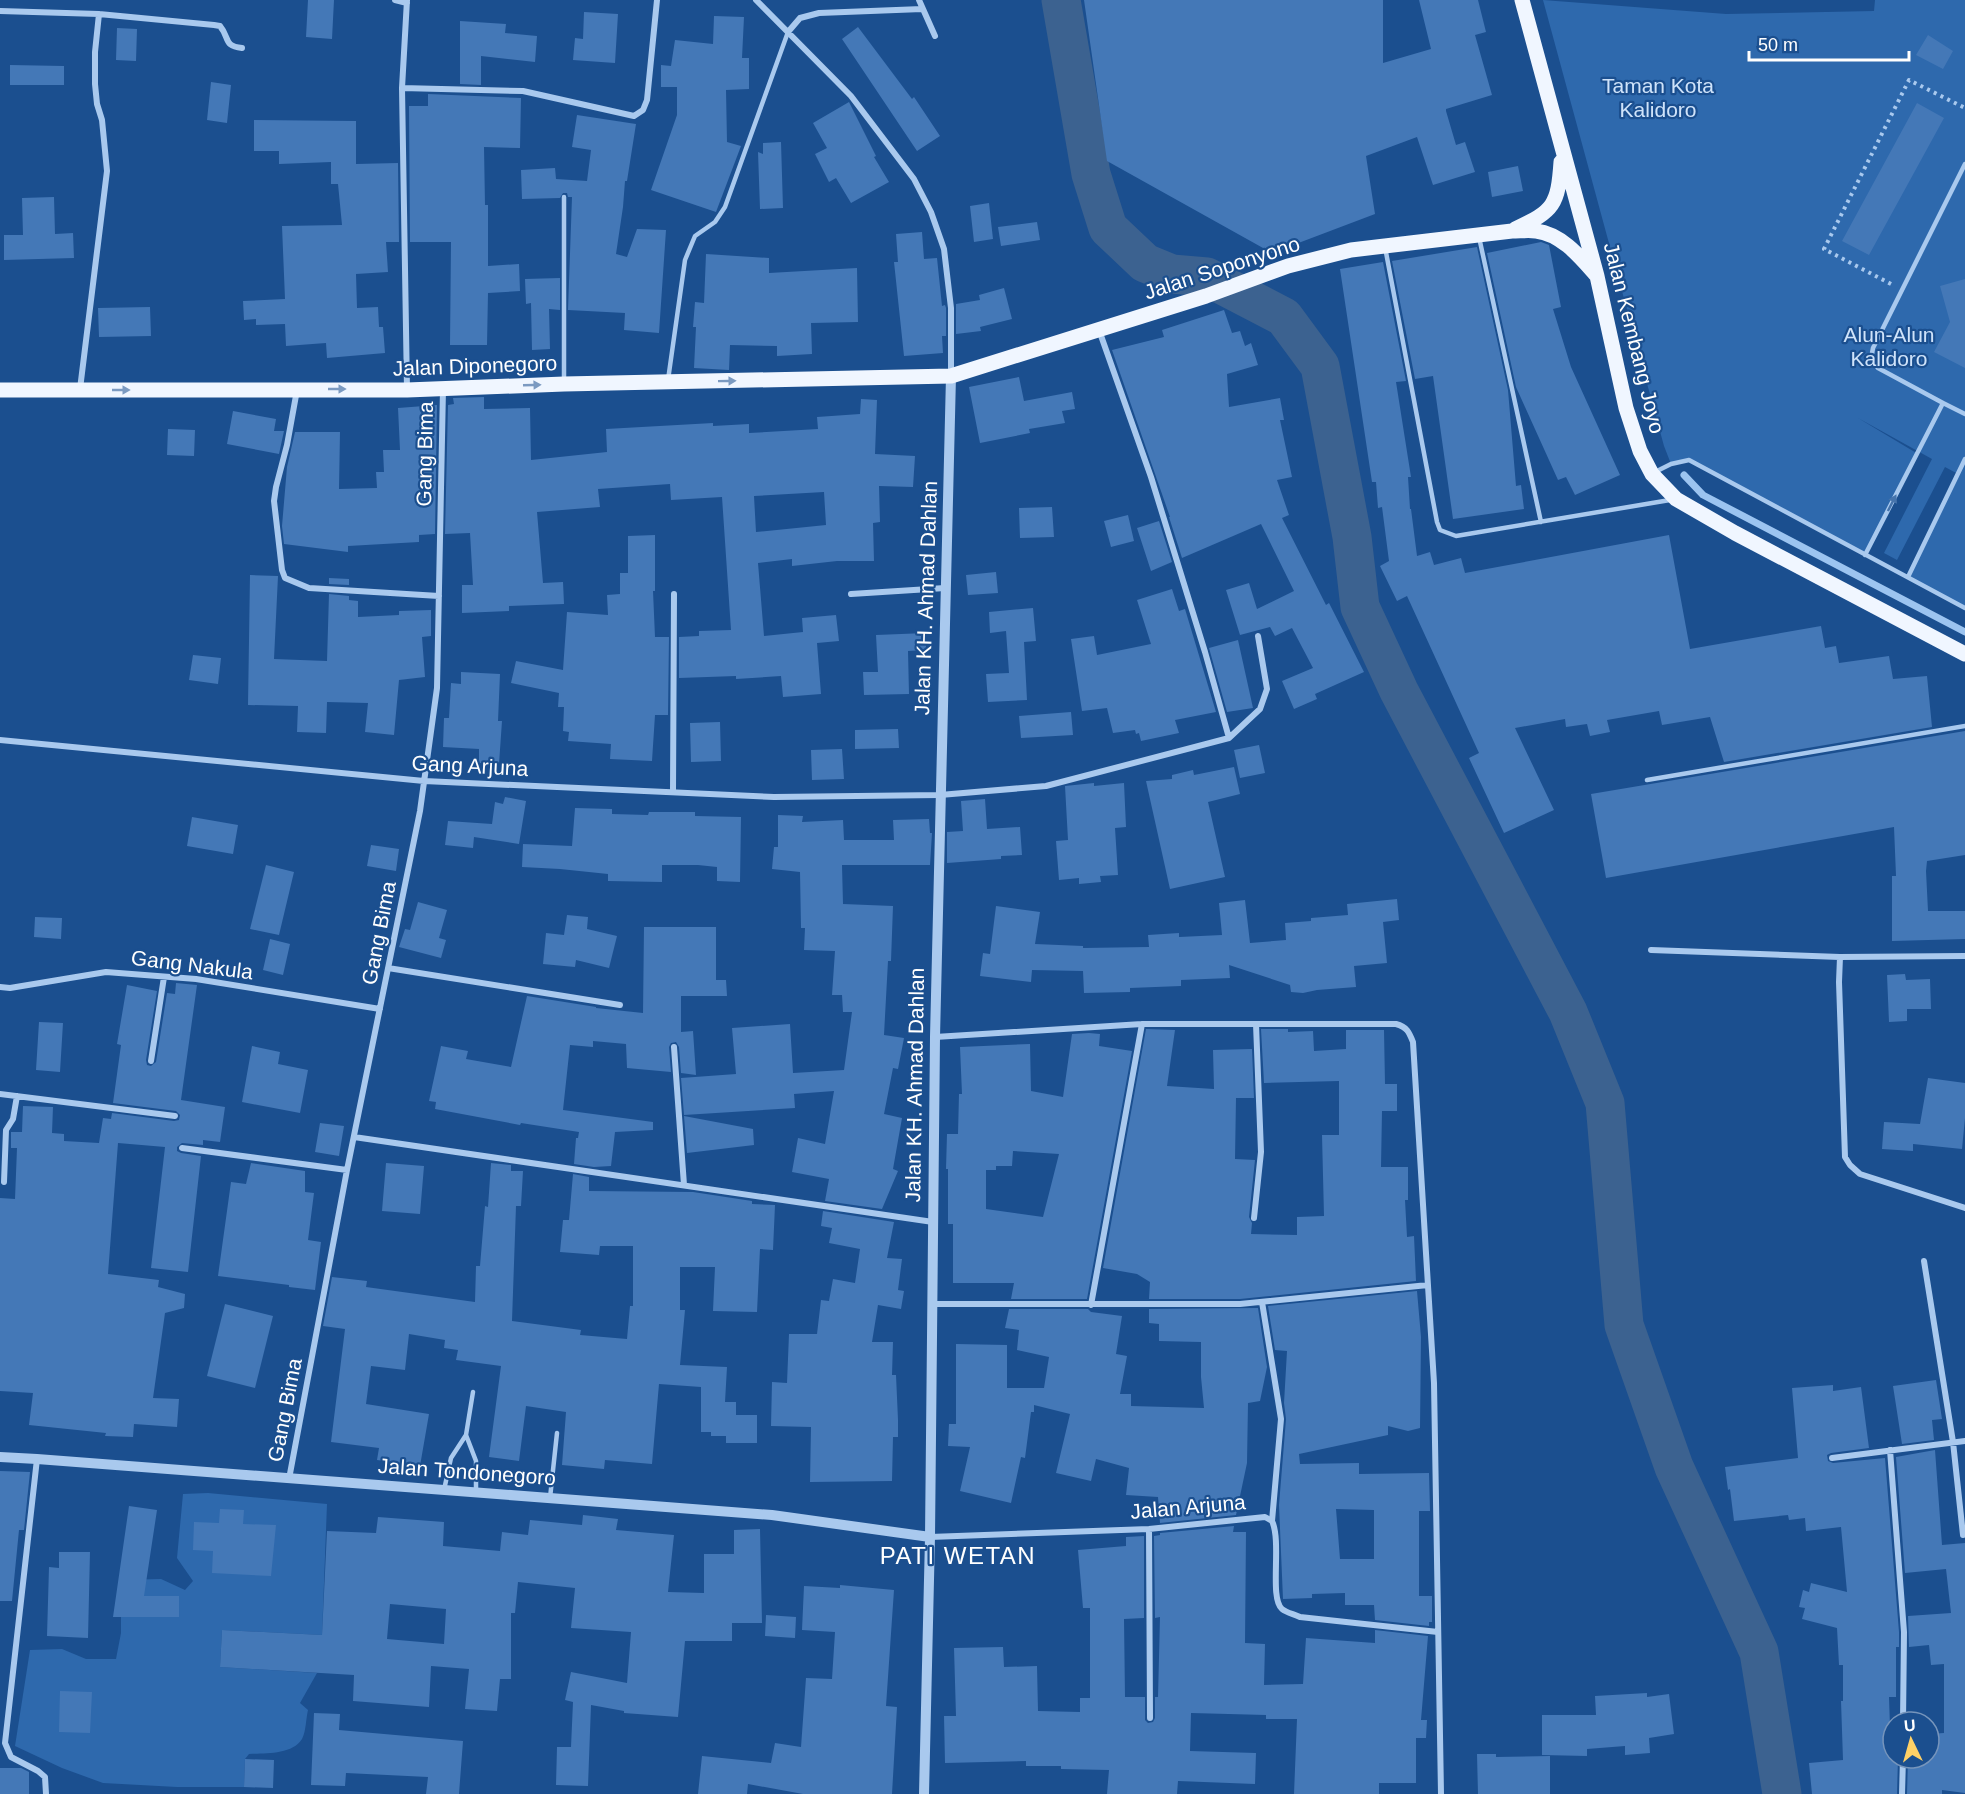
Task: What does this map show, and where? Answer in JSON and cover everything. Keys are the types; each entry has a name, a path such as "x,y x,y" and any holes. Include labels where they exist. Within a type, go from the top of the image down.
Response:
{"main road":[{"name":"Jalan Kembang Joyo","path":"1522,0 1597,276 1626,408 1640,451 1652,474 1676,499 1965,654"},
{"path":"1512,231 1542,217 1554,203 1560,186 1562,149"},
{"path":"1512,231 1539,231 1561,241 1597,276"},
{"name":"Jalan Soponyono","path":"951,376 1206,296 1288,266 1351,250 1512,231"},
{"name":"Jalan Diponegoro","path":"0,390 407,390 564,384 951,376"}],"street":[{"path":"395,0 407,1 402,88 407,390"},
{"path":"402,88 523,91 634,116 643,110 647,100 657,0"},
{"path":"756,0 851,96 914,179 931,212 944,249 951,308 951,376"},
{"path":"919,0 935,36"},
{"path":"788,32 800,18 819,13 922,9"},
{"path":"0,11 99,14 220,26 229,44 232,47 242,48"},
{"path":"80,390 107,171 102,120 97,104 95,84 95,52 99,14"},
{"path":"1099,330 1150,477 1205,652 1229,738 1260,709 1267,689 1258,636"},
{"name":"Jalan KH. Ahmad Dahlan","path":"924,1794 930,1537 934,1037 951,376"},
{"name":"Gang Bima","path":"289,1479 347,1170 420,810 437,688 443,388"},
{"path":"297,389 274,501 282,570 285,578 309,588 439,596"},
{"path":"851,594 945,588"},
{"path":"673,792 674,594"},
{"name":"Gang Arjuna","path":"0,741 424,781 774,797 940,795 1046,786 1229,738"},
{"path":"1652,950 1840,957 1965,956"},
{"path":"1840,957 1845,1157 1860,1174 1965,1208"},
{"path":"388,968 620,1005"},
{"name":"Gang Nakula","path":"0,987 9,988 106,972 196,980 380,1009"},
{"path":"151,1061 164,977"},
{"path":"934,1037 1142,1024 1396,1024 1403,1026 1409,1032 1413,1042 1434,1383 1441,1794"},
{"path":"1091,1305 1142,1024"},
{"path":"1254,1218 1261,1152 1256,1024"},
{"path":"674,1047 684,1185"},
{"path":"0,1094 175,1116"},
{"path":"4,1182 6,1130 13,1119 17,1096"},
{"path":"354,1137 933,1222"},
{"path":"182,1148 347,1170"},
{"path":"1924,1261 1953,1442 1963,1535"},
{"path":"932,1305 1240,1304 1428,1285"},
{"path":"1262,1302 1281,1419 1272,1521"},
{"path":"1832,1458 1965,1441"},
{"path":"1890,1450 1905,1632 1903,1710"},
{"name":"Jalan Tondonegoro","path":"0,1458 772,1515 930,1537"},
{"path":"37,1459 5,1743 10,1757 39,1771 45,1777 46,1794"},
{"name":"Jalan Arjuna","path":"930,1537 1149,1529 1265,1517 1272,1521 1277,1538 1276,1598 1282,1608 1300,1617 1438,1632"},
{"path":"1149,1529 1150,1718"},
{"path":"1902,1794 1903,1770"}],"lane":[{"path":"668,383 685,260 695,236 715,222 725,207 788,32"},
{"path":"1965,164 1873,348 1871,359 1878,368 1965,414"},
{"path":"564,197 564,384"},
{"path":"1479,235 1540,522"},
{"path":"1384,246 1440,530 1456,536 1676,499"},
{"path":"1865,555 1943,403"},
{"path":"1908,577 1965,459"},
{"path":"1652,474 1671,464 1689,460 1965,608"},
{"path":"1647,780 1965,726"},
{"path":"444,1491 451,1458 466,1435 473,1392"},
{"path":"550,1498 557,1433"},
{"path":"466,1435 476,1461 476,1493"}],"path":[{"path":"1902,290 1824,249 1909,80 1965,108"}],"green space":[{"path":"1543,0 1726,14 1874,11 1875,0 1965,0 1965,608 1908,577 1958,474 1945,467 1897,560 1884,553 1932,459 1858,418 1918,454 1865,555 1689,461 1671,464 1664,446"},
{"path":"208,1493 327,1504 322,1635 222,1630 220,1667 317,1673 300,1703 308,1710 302,1739 285,1751 249,1754 245,1759 244,1787 177,1787 103,1783 62,1768 15,1746 30,1650 62,1649 86,1659 116,1659 121,1633 121,1580 161,1579 185,1590 193,1581 177,1558 183,1494"}],"building":[{"path":"308,0 334,0 332,39 306,37"},
{"path":"1084,0 1383,0 1383,63 1431,49 1419,0 1478,0 1486,32 1475,35 1492,95 1446,109 1456,145 1465,142 1475,172 1433,185 1417,137 1366,156 1375,214 1272,253 1107,161"},
{"path":"584,12 618,14 615,63 573,60 575,38 583,39"},
{"path":"714,16 744,17 742,58 749,58 749,89 726,90 727,142 741,146 716,212 651,190 677,115 677,87 661,87 661,65 671,66 675,40 713,44"},
{"path":"460,21 506,24 505,33 537,36 535,62 481,56 481,85 460,84"},
{"path":"858,27 912,99 914,97 940,136 917,151 842,39"},
{"path":"117,28 137,29 136,61 116,60"},
{"path":"1928,35 1953,51 1943,69 1916,55"},
{"path":"10,65 64,66 64,85 10,85"},
{"path":"211,82 231,85 227,123 207,120"},
{"path":"428,94 521,98 520,148 484,147 485,205 488,205 488,266 519,264 520,291 488,293 487,345 450,345 451,242 410,242 409,106 428,106"},
{"path":"849,102 876,156 874,157 889,182 851,203 836,178 829,182 815,154 827,148 813,123"},
{"path":"1917,103 1944,118 1869,255 1842,241"},
{"path":"577,115 636,124 627,181 625,181 616,254 627,257 637,229 666,230 659,333 624,330 625,313 568,310 572,197 563,193 560,198 522,199 521,170 555,168 556,179 587,181 591,150 572,147"},
{"path":"254,120 356,121 356,164 398,163 399,242 386,242 388,272 356,274 357,308 378,307 379,327 383,327 385,353 327,358 326,343 286,346 285,324 256,325 256,319 244,320 243,301 285,299 282,226 342,225 338,184 331,184 331,162 279,164 279,151 254,151"},
{"path":"781,142 783,208 760,209 758,152 763,154 763,143"},
{"path":"1518,166 1523,191 1492,197 1488,172"},
{"path":"54,197 55,234 73,233 74,258 4,260 4,235 23,235 22,198"},
{"path":"989,203 993,239 974,242 970,206"},
{"path":"1037,222 1040,240 1001,246 998,227"},
{"path":"922,232 924,259 937,258 942,306 945,305 946,308 946,336 942,336 943,353 904,356 894,262 898,262 896,234"},
{"path":"1541,242 1549,245 1561,307 1553,309 1571,367 1620,475 1575,495 1566,477 1558,480 1516,387 1487,253"},
{"path":"1477,247 1508,390 1516,486 1521,485 1524,509 1453,519 1433,376 1415,379 1392,261"},
{"path":"706,254 769,258 769,273 857,268 858,322 811,323 812,354 777,356 777,346 730,345 729,370 694,368 695,302 704,303"},
{"path":"1383,262 1406,381 1396,382 1411,477 1408,477 1410,509 1417,556 1430,552 1434,565 1461,558 1465,573 1669,535 1690,649 1821,626 1825,648 1836,646 1839,663 1889,656 1893,679 1927,676 1932,727 1724,762 1710,717 1662,725 1659,711 1607,720 1610,732 1590,736 1587,724 1566,727 1565,719 1515,728 1554,810 1504,833 1469,758 1479,753 1407,596 1397,601 1380,566 1389,561 1382,507 1378,508 1376,482 1372,482 1340,269"},
{"path":"560,278 560,310 549,309 550,349 532,350 531,303 526,304 525,279"},
{"path":"1965,279 1965,368 1934,352 1950,322 1940,286"},
{"path":"1004,288 1012,319 980,327 981,331 956,334 956,304 980,300 979,295"},
{"path":"150,307 151,336 99,337 98,308"},
{"path":"1224,310 1232,333 1240,331 1245,346 1251,343 1258,365 1227,374 1229,407 1280,398 1284,420 1280,420 1292,477 1277,480 1289,515 1282,518 1326,605 1329,603 1364,672 1315,694 1317,699 1294,709 1282,681 1313,668 1292,628 1275,636 1270,627 1240,635 1226,590 1249,583 1257,609 1294,591 1261,524 1182,558 1112,350 1164,337 1162,330"},
{"path":"1019,377 1024,401 1072,392 1075,409 1062,411 1065,423 1029,429 1030,433 980,443 969,387"},
{"path":"484,397 484,409 530,408 531,460 607,452 606,429 713,423 713,426 749,424 749,433 818,429 817,417 860,414 861,399 877,400 875,454 915,456 913,487 879,486 880,522 873,523 874,561 837,561 792,566 792,559 758,563 764,636 803,632 802,618 836,615 839,641 817,643 821,694 783,697 781,676 736,679 736,676 679,678 679,637 699,636 699,631 731,630 722,497 671,500 670,484 598,489 600,507 537,512 543,583 563,582 564,604 509,606 509,611 462,613 462,585 473,585 470,533 445,534 448,405 454,404 453,398","holes":["824,492 826,525 756,532 754,496"]},
{"path":"437,405 435,534 419,535 419,542 348,546 348,552 284,544 282,526 287,467 295,432 340,432 339,489 377,488 376,472 384,472 383,450 400,450 398,408"},
{"path":"233,411 276,419 274,431 284,431 279,454 227,444"},
{"path":"168,429 195,430 194,456 167,455"},
{"path":"1052,507 1054,537 1020,538 1019,508"},
{"path":"1128,515 1134,541 1111,547 1104,521"},
{"path":"1159,521 1172,562 1151,571 1137,528"},
{"path":"655,535 655,591 653,591 655,637 669,637 668,715 655,715 652,761 610,759 611,744 568,741 569,732 563,731 564,707 558,707 559,693 511,683 516,661 563,670 567,612 608,615 607,595 620,594 620,573 628,573 628,536"},
{"path":"996,572 998,593 968,595 966,575"},
{"path":"250,575 278,576 274,659 327,661 329,594 349,596 349,600 358,601 358,617 399,615 399,611 431,610 431,636 422,637 425,677 399,680 394,735 365,732 368,703 327,702 326,733 297,732 298,706 248,705"},
{"path":"329,578 349,579 349,585 329,584"},
{"path":"1172,589 1179,611 1185,609 1216,712 1175,720 1179,733 1141,741 1139,733 1136,734 1135,730 1113,733 1107,708 1082,711 1071,639 1094,636 1097,655 1151,644 1137,600"},
{"path":"1033,608 1036,641 1024,642 1027,700 988,702 986,674 1009,673 1006,631 990,633 989,612"},
{"path":"926,633 926,650 908,651 909,694 864,695 863,672 878,672 876,635"},
{"path":"1238,640 1253,708 1227,712 1209,648"},
{"path":"193,655 221,658 218,684 189,680"},
{"path":"461,672 500,674 498,721 502,721 499,764 479,763 479,749 443,747 444,718 449,718 451,683 461,684"},
{"path":"1071,712 1073,735 1021,738 1019,716"},
{"path":"720,722 721,761 691,762 690,723"},
{"path":"898,729 899,748 855,749 855,730"},
{"path":"1965,731 1965,855 1927,861 1926,871 1928,911 1965,911 1965,939 1892,941 1892,876 1896,876 1894,827 1606,878 1591,794"},
{"path":"1259,745 1265,773 1240,778 1234,750"},
{"path":"842,749 844,779 812,780 811,750"},
{"path":"1234,767 1240,794 1208,802 1225,877 1170,889 1146,781 1172,779 1172,775 1193,770 1194,775"},
{"path":"1094,783 1094,786 1124,783 1126,827 1115,828 1118,875 1100,876 1101,882 1079,884 1079,878 1059,880 1056,841 1068,840 1065,786"},
{"path":"505,797 526,801 519,844 474,837 473,848 445,845 448,821 492,824 495,802 503,804"},
{"path":"985,799 987,829 1020,827 1022,855 947,863 947,832 963,831 961,801"},
{"path":"575,808 612,809 612,814 648,815 649,812 695,812 695,816 741,817 740,882 717,881 717,867 698,865 662,865 662,882 608,881 608,874 522,867 523,844 572,846"},
{"path":"778,815 803,816 802,822 843,820 844,840 894,840 893,820 929,819 930,833 932,833 930,865 842,865 843,904 893,906 891,961 888,961 884,1035 904,1038 898,1069 893,1068 884,1114 902,1118 893,1169 898,1171 882,1209 825,1201 829,1179 792,1172 798,1138 825,1144 834,1091 794,1094 795,1108 684,1115 681,1078 736,1074 732,1028 790,1024 793,1073 844,1070 852,1012 843,1012 842,995 832,995 835,951 804,950 805,928 801,928 800,872 772,869 774,847 778,847"},
{"path":"192,817 238,825 233,854 187,846"},
{"path":"371,845 399,849 396,871 367,866"},
{"path":"266,865 294,872 279,935 250,929"},
{"path":"1397,899 1399,920 1383,922 1387,963 1354,966 1356,987 1303,993 1291,992 1290,985 1229,965 1230,978 1181,980 1181,986 1130,988 1130,992 1084,993 1083,971 1032,970 1031,982 980,976 983,953 990,954 996,906 1040,912 1035,944 1083,946 1083,948 1149,947 1148,935 1179,933 1179,937 1222,935 1219,903 1245,900 1250,943 1286,940 1285,923 1348,915 1347,904"},
{"path":"418,902 447,910 439,938 446,940 441,958 399,947 405,929 410,930"},
{"path":"567,915 588,917 587,929 617,936 609,968 576,960 575,967 543,964 546,933 564,935"},
{"path":"35,917 62,918 61,939 34,937"},
{"path":"644,927 716,927 716,980 726,980 727,996 681,996 681,1032 693,1031 696,1075 681,1073 679,1047 676,1042 671,1043 669,1047 671,1072 627,1068 626,1044 593,1041 593,1047 570,1045 563,1110 653,1122 653,1130 615,1132 611,1166 594,1167 574,1164 576,1138 579,1132 521,1123 520,1125 435,1109 436,1102 429,1101 441,1046 468,1051 466,1059 511,1067 527,996 596,1008 643,1013"},
{"path":"270,939 290,944 283,975 263,970"},
{"path":"1905,974 1906,980 1930,979 1931,1009 1907,1009 1907,1021 1889,1022 1887,975"},
{"path":"176,983 197,985 181,1100 225,1107 220,1142 203,1140 203,1145 182,1143 177,1147 177,1151 181,1153 201,1156 188,1272 151,1268 165,1147 118,1143 108,1274 159,1280 158,1287 185,1294 184,1308 165,1313 153,1398 179,1399 177,1427 134,1424 133,1437 105,1436 106,1433 29,1425 33,1393 0,1391 0,1198 15,1199 17,1148 11,1148 11,1132 22,1132 23,1106 53,1107 52,1133 64,1134 64,1141 99,1143 103,1118 111,1119 112,1113 179,1120 180,1115 176,1111 113,1103 121,1045 117,1044 127,985 157,991 146,1060 147,1065 151,1066 156,1062 167,993 175,994"},
{"path":"39,1022 63,1023 60,1072 36,1070"},
{"path":"1146,1029 1175,1030 1167,1086 1214,1089 1213,1050 1252,1049 1254,1098 1236,1098 1235,1159 1255,1160 1249,1217 1252,1223 1251,1234 1297,1235 1297,1217 1324,1216 1322,1135 1339,1135 1339,1081 1264,1083 1261,1029 1288,1029 1288,1032 1313,1031 1314,1051 1346,1049 1346,1030 1384,1030 1385,1084 1397,1084 1397,1111 1382,1111 1381,1167 1408,1167 1408,1200 1405,1200 1407,1237 1414,1236 1416,1281 1240,1299 1149,1299 1150,1282 1137,1274 1103,1268"},
{"path":"1072,1034 1100,1034 1099,1046 1132,1051 1087,1299 1011,1299 1014,1283 953,1283 953,1224 948,1224 947,1134 958,1134 959,1094 962,1094 960,1047 1030,1044 1031,1091 1063,1097","holes":["1013,1151 1059,1154 1043,1217 986,1209 986,1170 996,1170 996,1166 1012,1166"]},
{"path":"252,1046 280,1052 278,1064 308,1070 300,1113 242,1102"},
{"path":"1928,1078 1965,1083 1962,1149 1913,1144 1913,1151 1882,1149 1884,1122 1920,1124"},
{"path":"684,1116 753,1129 754,1145 687,1153"},
{"path":"320,1123 344,1126 339,1156 315,1152"},
{"path":"251,1163 305,1171 305,1192 314,1193 308,1240 321,1242 315,1290 218,1276 231,1182 246,1184"},
{"path":"386,1163 424,1166 420,1214 382,1211"},
{"path":"491,1163 511,1165 511,1171 523,1171 521,1206 516,1206 512,1321 581,1330 580,1335 627,1339 630,1306 633,1306 633,1246 600,1246 599,1255 560,1252 563,1220 569,1220 573,1174 589,1177 589,1191 693,1192 752,1201 752,1204 775,1205 773,1250 760,1249 757,1312 713,1311 715,1267 680,1267 680,1310 685,1310 680,1365 727,1367 725,1402 736,1402 736,1415 757,1415 757,1443 726,1443 726,1436 711,1436 711,1432 701,1432 701,1387 659,1384 652,1464 605,1460 604,1469 562,1465 566,1412 526,1406 519,1461 489,1457 501,1366 456,1360 458,1350 444,1348 445,1340 409,1334 405,1370 371,1366 366,1404 429,1414 420,1466 377,1460 379,1448 331,1442 345,1329 323,1326 332,1277 367,1281 366,1287 475,1302 476,1266 480,1266"},
{"path":"823,1211 894,1222 887,1258 902,1259 898,1290 904,1291 901,1309 878,1305 872,1342 893,1342 892,1375 896,1375 898,1437 893,1437 892,1481 810,1482 811,1427 771,1426 772,1382 787,1383 789,1334 817,1334 821,1300 829,1301 833,1279 855,1283 860,1249 829,1243 832,1228 821,1226"},
{"path":"1417,1291 1421,1337 1420,1428 1408,1431 1388,1426 1388,1435 1299,1454 1300,1464 1359,1463 1359,1474 1429,1473 1430,1511 1419,1511 1419,1596 1432,1596 1432,1622 1429,1622 1429,1626 1375,1620 1374,1605 1345,1605 1345,1593 1312,1594 1312,1598 1283,1599 1279,1505 1286,1419 1284,1403 1287,1351 1275,1350 1268,1306","holes":["1336,1509 1374,1510 1374,1559 1340,1559"]},
{"path":"225,1304 273,1316 255,1388 207,1376"},
{"path":"1258,1308 1267,1367 1260,1401 1248,1403 1247,1463 1236,1515 1160,1523 1158,1497 1126,1495 1129,1468 1096,1459 1091,1481 1056,1473 1070,1414 1034,1405 1025,1458 1021,1457 1011,1503 960,1491 970,1447 948,1446 949,1424 956,1424 956,1344 1007,1345 1007,1388 1044,1388 1049,1357 1017,1350 1019,1330 1005,1328 1009,1309 1088,1309 1091,1312 1122,1316 1116,1354 1127,1356 1120,1394 1131,1394 1131,1406 1204,1408 1201,1342 1159,1341 1159,1324 1149,1323 1149,1309"},
{"path":"1936,1380 1942,1419 1932,1420 1934,1440 1902,1444 1893,1386"},
{"path":"1833,1385 1833,1391 1861,1387 1869,1448 1831,1453 1827,1455 1828,1461 1833,1463 1885,1458 1899,1647 1896,1647 1896,1697 1889,1697 1889,1710 1881,1710 1881,1770 1898,1770 1897,1794 1812,1794 1809,1763 1843,1760 1841,1701 1843,1701 1843,1665 1839,1665 1837,1628 1802,1619 1805,1608 1799,1607 1803,1590 1809,1592 1811,1583 1847,1592 1841,1527 1806,1531 1805,1518 1789,1520 1788,1515 1734,1521 1725,1467 1798,1458 1792,1388"},
{"path":"1935,1450 1942,1545 1965,1543 1965,1793 1942,1790 1942,1794 1907,1794 1908,1770 1941,1770 1941,1733 1944,1733 1944,1664 1931,1665 1929,1645 1909,1647 1908,1616 1951,1613 1946,1569 1905,1573 1896,1457"},
{"path":"0,1471 30,1472 24,1530 19,1530 12,1601 0,1601"},
{"path":"129,1506 157,1510 144,1596 179,1596 179,1617 113,1617"},
{"path":"220,1509 244,1510 243,1524 276,1525 271,1576 212,1573 213,1551 193,1550 194,1522 219,1523"},
{"path":"583,1515 618,1519 616,1530 674,1535 668,1592 704,1593 704,1554 734,1554 734,1530 760,1529 762,1623 732,1623 732,1641 685,1641 678,1717 624,1713 624,1711 591,1705 588,1786 556,1785 557,1747 571,1747 573,1702 565,1700 571,1672 627,1683 631,1632 571,1628 575,1588 518,1582 515,1613 511,1613 511,1679 500,1679 497,1711 465,1709 469,1669 431,1666 429,1707 353,1701 354,1675 220,1667 222,1630 322,1635 327,1531 376,1533 378,1517 444,1522 443,1546 500,1551 502,1532 528,1535 530,1520 582,1525","holes":["390,1604 446,1609 444,1644 387,1639"]},
{"path":"1234,1526 1233,1532 1246,1532 1245,1643 1265,1644 1264,1685 1303,1684 1306,1638 1375,1643 1375,1630 1428,1636 1421,1720 1427,1720 1426,1738 1416,1738 1416,1783 1379,1783 1379,1794 1294,1794 1297,1719 1266,1719 1266,1715 1191,1713 1190,1751 1256,1753 1255,1784 1178,1781 1177,1794 1107,1794 1109,1770 1026,1766 1026,1761 945,1763 944,1716 956,1716 954,1648 1003,1647 1004,1667 1037,1666 1038,1711 1080,1712 1080,1698 1090,1698 1090,1608 1083,1608 1078,1550 1126,1546 1126,1537 1144,1536 1144,1618 1124,1619 1125,1697 1145,1697 1145,1720 1148,1723 1153,1722 1155,1697 1158,1697 1160,1617 1155,1618 1154,1536 1160,1533"},
{"path":"59,1552 90,1552 88,1638 47,1636 49,1567 59,1568"},
{"path":"840,1585 894,1590 886,1706 897,1707 892,1794 803,1794 748,1784 747,1794 698,1794 702,1756 771,1763 775,1743 801,1747 806,1678 832,1679 835,1632 802,1630 804,1586 840,1588"},
{"path":"766,1615 796,1617 795,1638 765,1636"},
{"path":"60,1691 92,1692 90,1733 59,1732"},
{"path":"1647,1693 1647,1697 1669,1694 1674,1734 1649,1738 1650,1753 1625,1755 1625,1746 1587,1749 1587,1756 1542,1755 1542,1715 1596,1715 1595,1696"},
{"path":"314,1713 340,1714 339,1730 463,1741 459,1794 426,1794 428,1777 346,1773 345,1786 311,1785"},
{"path":"1477,1754 1496,1754 1496,1757 1550,1756 1550,1794 1478,1794"},
{"path":"245,1759 274,1760 273,1788 244,1787"},
{"path":"0,1768 21,1768 29,1772 29,1794 0,1794"}],"waterway":[{"path":"1061,0 1091,174 1108,228 1145,263 1172,274 1207,277 1284,317 1320,366 1352,537 1360,607 1399,691 1568,1012 1605,1103 1624,1325 1674,1467 1759,1652 1782,1794"},
{"path":"1684,475 1703,495 1965,632"}],"district":[{"name":"PATI WETAN","path":"958,1556"}],"park label":[{"name":"Taman Kota Kalidoro","path":"1658,98"},
{"name":"Alun-Alun Kalidoro","path":"1889,347"}]}
